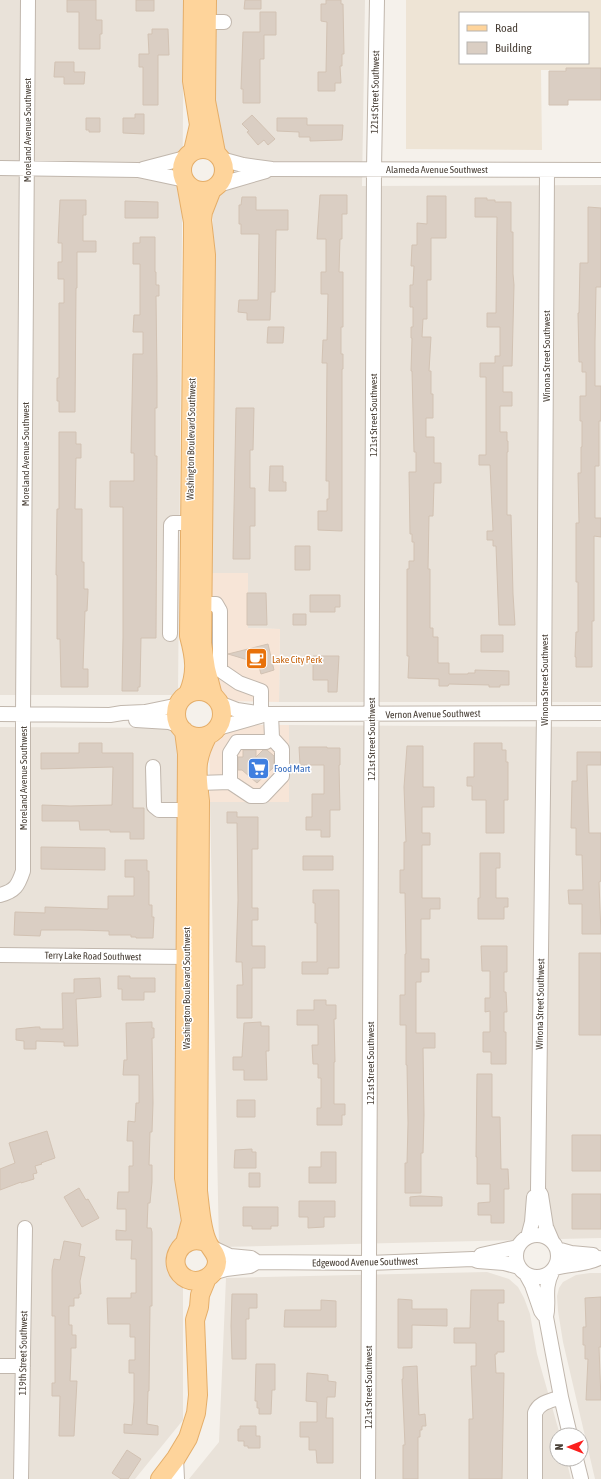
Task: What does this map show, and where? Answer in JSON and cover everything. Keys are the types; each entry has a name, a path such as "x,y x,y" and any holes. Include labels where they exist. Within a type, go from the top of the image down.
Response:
{"main road":[{"path":"193,0 192,81 199,125 189,154 182,164 182,171 186,182 198,190 205,191 215,187 222,179 224,172 224,165 219,156 206,100 207,0"},
{"path":"189,154 203,148 210,149 219,156"},
{"name":"Washington Boulevard Southwest","path":"184,700 193,683 195,664 189,636 193,222 186,182"},
{"name":"Washington Boulevard Southwest","path":"215,187 203,212 202,220 206,255 203,604 211,646 206,669 216,700"},
{"path":"195,692 203,692 216,700 222,713 221,721 213,731 197,737 190,735 182,729 177,719 177,712 184,700 195,692"},
{"name":"Washington Boulevard Southwest","path":"182,729 187,754 184,1178 191,1221 185,1243"},
{"name":"Washington Boulevard Southwest","path":"210,1246 204,1228 198,1191 200,809 197,764 201,748 213,731"},
{"path":"160,1479 176,1458 188,1438 196,1413 198,1396 196,1320 200,1295 216,1268 217,1261 216,1254 210,1246 202,1240 195,1240 185,1243 178,1250 176,1257 176,1264 182,1276 189,1307 196,1320"},
{"path":"182,1276 194,1281 201,1281 210,1276"}],"street":[{"name":"Moreland Avenue Southwest","path":"0,895 11,892 19,884 23,871 28,0"},
{"name":"121st Street Southwest","path":"368,1479 374,169 377,0"},
{"path":"207,22 224,22"},
{"path":"138,170 189,154"},
{"name":"Alameda Avenue Southwest","path":"219,156 243,165 272,169 601,170"},
{"path":"0,168 138,170 186,182"},
{"name":"Alameda Avenue Southwest","path":"215,187 272,169"},
{"name":"Winona Street Southwest","path":"547,170 544,712 538,1190 546,1227 555,1245"},
{"path":"170,634 171,525 173,523 190,523"},
{"path":"170,578 190,578"},
{"path":"198,783 230,782 251,796 263,796 282,776 282,749 272,738 261,691 239,683 220,670 211,646"},
{"path":"0,714 110,715 122,712 145,712 184,700"},
{"name":"Vernon Avenue Southwest","path":"216,700 237,710 266,714 601,713"},
{"name":"Vernon Avenue Southwest","path":"213,731 266,714"},
{"path":"110,715 123,720 154,720 169,722 182,729"},
{"path":"230,782 230,753 237,742 266,742 272,738"},
{"path":"153,767 154,806 159,810 187,810"},
{"name":"Terry Lake Road Southwest","path":"0,955 186,957"},
{"name":"Winona Street Southwest","path":"528,1237 532,1222 534,1195 538,1190"},
{"name":"119th Street Southwest","path":"21,1479 25,1228"},
{"path":"546,1317 541,1312 532,1285 522,1270 516,1257 518,1247 521,1242 528,1237 538,1235 571,1253 593,1255 600,1258"},
{"path":"555,1245 558,1258 546,1286 546,1317 568,1427"},
{"name":"Edgewood Avenue Southwest","path":"210,1246 230,1256 251,1258 257,1262"},
{"name":"Edgewood Avenue Southwest","path":"473,1259 478,1256 518,1247"},
{"path":"522,1270 530,1276 540,1277 553,1270 571,1264 593,1262 600,1258"},
{"name":"Edgewood Avenue Southwest","path":"210,1276 226,1269 250,1266 257,1262 369,1263 473,1259 478,1261 504,1262 522,1270"},
{"path":"0,1366 23,1366"},
{"path":"535,1479 535,1413 537,1408 542,1404 561,1397"},
{"path":"176,1458 177,1479"},
{"path":"578,1467 582,1479"}],"shaded area":[{"path":"0,0 184,0 178,695 0,695"},
{"path":"216,0 365,0 362,186 601,185 601,702 279,702 280,629 248,628 208,573"},
{"path":"406,0 601,0 601,70 541,70 542,150 406,149"},
{"path":"208,573 248,573 248,628 280,629 279,702 219,701 209,687"},
{"path":"209,725 289,725 289,802 210,802"},
{"path":"289,725 601,727 601,1238 219,1247 210,802 289,802"},
{"path":"0,727 183,728 183,1420 135,1479 0,1479"},
{"path":"487,1272 509,1279 518,1287 530,1314 537,1354 558,1427 549,1427 549,1467 568,1467 571,1479 189,1479 219,1442 226,1278"},
{"path":"601,1273 601,1479 595,1479 589,1453 589,1427 583,1427 563,1342 558,1311 557,1296 559,1288 563,1282 576,1275"}],"building":[{"path":"67,0 96,0 96,20 102,20 100,49 79,49 79,12 67,12"},
{"path":"136,0 154,0 154,11 136,11"},
{"path":"245,0 261,0 261,9 244,9"},
{"path":"326,0 341,0 341,4 343,4 344,54 342,54 342,66 340,66 341,83 335,83 335,91 318,91 318,72 326,72 327,22 321,21 321,4 326,4"},
{"path":"260,12 276,12 276,35 264,35 264,59 260,59 260,103 243,103 243,89 241,89 243,32 260,32"},
{"path":"152,29 168,29 169,55 158,55 158,105 143,105 143,67 139,67 139,54 149,54 148,34 152,34"},
{"path":"55,62 74,62 74,72 85,72 84,84 64,84 64,77 54,77"},
{"path":"566,68 601,68 601,100 568,100 568,105 549,105 549,71 566,71"},
{"path":"135,114 144,114 144,134 123,133 123,118 135,118"},
{"path":"252,115 275,139 268,145 264,140 258,145 247,132 249,131 242,124"},
{"path":"86,118 100,118 100,132 89,132 89,130 86,130"},
{"path":"277,118 307,118 307,125 343,125 342,140 310,141 310,137 299,137 299,132 277,131"},
{"path":"320,195 347,195 347,214 342,214 342,239 340,239 339,272 343,272 343,327 341,327 341,354 343,354 342,531 318,530 318,511 327,511 327,499 329,499 329,481 326,481 327,363 322,363 323,340 327,340 328,294 321,294 321,272 326,272 326,239 317,239"},
{"path":"427,196 446,196 446,238 431,238 431,280 427,280 427,319 423,319 422,337 431,337 429,371 431,371 431,394 433,394 433,418 426,418 426,437 434,437 434,463 441,463 441,483 434,483 433,516 429,516 428,569 430,569 430,628 433,628 433,637 438,637 438,663 449,663 449,674 475,673 475,670 509,671 509,685 500,685 500,687 489,687 489,685 449,684 448,686 439,686 439,679 408,678 409,656 407,656 407,569 409,569 409,561 414,561 414,542 412,542 412,534 410,534 409,472 416,472 411,371 411,327 413,327 413,307 410,307 410,285 413,285 414,266 411,266 412,245 417,245 417,223 427,224"},
{"path":"242,197 256,197 256,210 288,210 288,230 276,230 275,292 271,292 270,320 247,320 247,313 238,312 239,300 258,300 259,234 241,234 241,224 239,224 239,205 241,205"},
{"path":"475,198 487,198 487,200 495,200 495,202 511,202 514,285 512,366 503,366 503,392 512,392 512,406 500,406 500,432 507,432 508,441 507,515 511,515 515,625 499,625 496,546 493,546 493,540 487,540 487,531 493,531 490,465 479,465 479,455 486,455 486,377 480,377 480,363 495,363 495,356 500,356 500,327 487,327 487,313 496,313 497,217 475,217"},
{"path":"60,200 86,200 86,215 83,215 83,241 96,241 96,252 77,252 75,412 59,412 59,401 57,401 57,378 59,378 59,303 64,303 64,279 58,279 58,262 62,262 62,243 58,243"},
{"path":"125,201 158,202 158,218 125,218"},
{"path":"588,207 601,208 601,287 596,287 595,386 601,386 601,421 599,421 599,466 595,466 595,518 601,518 601,537 594,536 594,621 592,621 592,667 576,667 575,657 576,632 578,632 578,582 576,582 576,523 579,523 578,473 581,473 582,447 580,396 586,396 586,372 582,372 582,362 579,362 578,313 580,263 588,263"},
{"path":"140,237 155,237 156,285 159,285 159,296 156,296 157,408 155,408 155,456 157,456 156,638 141,638 140,687 138,687 138,691 122,691 123,507 110,507 110,481 134,481 134,453 131,453 133,354 143,354 143,332 133,332 134,315 140,315 140,264 133,264 133,243 140,243"},
{"path":"268,327 284,327 283,343 267,343"},
{"path":"236,408 254,408 253,450 250,450 250,488 255,488 255,526 250,526 250,559 233,559"},
{"path":"59,432 76,432 76,444 81,444 81,458 76,458 75,509 82,509 82,562 84,562 84,589 88,589 87,611 85,611 83,669 88,669 88,687 61,687 60,639 57,639 56,575 57,509 59,509"},
{"path":"270,466 283,466 283,482 286,482 286,491 269,491"},
{"path":"295,546 310,546 310,570 295,570"},
{"path":"247,593 266,593 267,625 247,625"},
{"path":"310,595 340,595 340,607 335,607 335,612 310,612"},
{"path":"293,614 306,614 306,625 293,625"},
{"path":"481,635 503,635 503,652 481,652"},
{"name":"Lake City Perk","path":"268,644 274,670 261,674 258,663 228,654"},
{"path":"313,656 339,656 337,692 328,692 328,680 313,680"},
{"path":"79,743 102,743 102,753 133,753 133,808 144,808 144,839 130,839 130,832 80,830 79,821 42,821 42,805 112,805 113,767 41,769 41,753 79,753"},
{"path":"474,743 502,743 502,750 506,750 506,762 508,762 508,800 504,800 504,833 486,833 486,800 472,800 472,786 467,786 467,777 474,777"},
{"path":"407,746 423,746 423,787 434,787 434,807 422,807 422,833 430,833 430,845 422,845 422,898 440,898 440,909 430,909 430,919 421,919 421,959 429,959 429,972 421,972 421,982 416,982 416,1033 435,1033 435,1048 423,1048 424,1115 423,1153 421,1153 421,1193 405,1193 405,1163 407,1163 408,1123 406,1025 400,1025 400,995 405,995 406,954 405,893 400,893 400,870 404,870 404,842 406,842 404,787"},
{"path":"299,747 340,748 340,810 330,810 330,837 321,837 321,830 306,830 306,817 312,817 312,794 324,794 324,765 300,765"},
{"path":"243,750 256,750 256,757 263,750 267,750 274,756 274,767 257,783 242,770 238,770 238,757 243,757"},
{"path":"577,752 601,752 601,765 587,765 587,770 589,833 601,833 601,881 599,882 601,934 582,934 582,904 569,904 568,890 583,890 582,855 576,855 576,828 571,828 572,781 577,781"},
{"path":"227,812 237,812 237,817 258,817 258,849 252,849 252,908 258,908 258,920 252,920 252,946 265,946 265,968 252,968 252,1018 237,1018 237,985 243,985 242,962 236,962 238,900 237,823 227,823"},
{"path":"41,847 105,848 105,870 41,869"},
{"path":"480,853 500,853 500,868 496,868 496,898 508,898 508,907 504,907 504,919 478,919 478,898 480,898"},
{"path":"303,856 333,856 333,870 303,870"},
{"path":"125,860 147,860 147,871 149,871 149,905 152,905 152,917 154,917 153,938 136,938 131,937 131,935 109,935 109,931 79,930 41,930 40,936 14,935 15,912 45,913 45,907 108,909 108,896 134,896 134,877 125,877"},
{"path":"313,890 339,890 339,968 328,968 328,974 302,974 302,962 317,962 317,923 315,923 315,903 313,903"},
{"path":"481,946 507,946 507,972 504,972 504,992 506,992 507,1012 504,1012 504,1032 506,1032 506,1064 491,1064 491,1052 483,1052 483,1032 490,1032 490,1011 485,1012 485,998 490,998 490,971 482,971"},
{"path":"579,953 601,953 601,1035 579,1035"},
{"path":"118,976 130,976 130,978 155,978 155,992 144,992 144,1000 122,1000 122,989 118,989"},
{"path":"100,978 101,997 76,999 78,1046 64,1046 64,1042 36,1041 36,1049 24,1049 24,1041 16,1040 16,1029 40,1027 40,1029 63,1029 62,993 74,993 74,979"},
{"path":"314,1000 326,1000 326,1005 336,1005 336,1019 334,1019 334,1104 345,1104 345,1115 342,1115 342,1125 317,1125 317,1108 321,1108 321,1078 318,1078 318,1064 313,1064 312,1045 318,1045 318,1025 297,1025 297,1010 314,1010"},
{"path":"152,1022 152,1028 154,1028 154,1038 152,1038 153,1103 149,1165 152,1165 152,1182 150,1203 148,1203 147,1228 151,1228 152,1232 152,1306 150,1306 147,1424 158,1426 158,1435 124,1433 124,1424 132,1425 134,1373 129,1373 129,1360 135,1360 135,1337 130,1337 130,1324 108,1324 107,1298 131,1298 131,1293 136,1293 136,1259 131,1259 132,1240 116,1240 116,1230 126,1231 126,1209 117,1209 118,1192 129,1192 129,1166 133,1166 133,1141 127,1141 128,1121 135,1122 136,1103 139,1103 139,1075 123,1075 124,1060 127,1060 126,1023"},
{"path":"261,1022 261,1026 269,1026 269,1051 266,1051 267,1080 244,1080 244,1070 233,1070 233,1057 242,1057 244,1023"},
{"path":"477,1074 492,1074 492,1117 500,1117 501,1169 508,1169 509,1189 504,1189 504,1223 491,1223 491,1215 478,1215 478,1203 490,1202 490,1184 477,1184"},
{"path":"237,1100 255,1100 255,1117 237,1117"},
{"path":"47,1131 55,1158 35,1166 37,1173 33,1174 34,1179 0,1190 0,1169 15,1163 9,1143"},
{"path":"572,1135 601,1135 601,1171 572,1171"},
{"path":"252,1149 252,1152 256,1152 256,1168 234,1168 235,1150"},
{"path":"321,1152 336,1152 336,1183 309,1183 309,1167 321,1167"},
{"path":"249,1173 260,1173 260,1187 249,1187"},
{"path":"79,1188 86,1200 88,1199 99,1218 82,1227 64,1197"},
{"path":"572,1194 601,1194 601,1229 572,1229"},
{"path":"410,1197 442,1197 442,1206 410,1206"},
{"path":"299,1201 335,1201 335,1217 324,1217 324,1227 308,1228 308,1217 299,1217"},
{"path":"243,1207 278,1207 278,1226 271,1226 271,1229 252,1229 252,1226 243,1226"},
{"path":"64,1241 81,1244 79,1256 85,1257 80,1281 81,1294 79,1294 79,1298 74,1298 74,1306 69,1306 69,1325 72,1325 72,1335 76,1335 76,1348 71,1348 70,1381 77,1381 74,1436 59,1436 60,1396 52,1396 52,1383 55,1383 55,1316 52,1316 52,1270 54,1259 60,1260"},
{"path":"471,1290 504,1290 504,1303 498,1303 498,1321 504,1321 504,1352 497,1352 497,1354 495,1354 496,1373 504,1373 502,1479 469,1479 469,1419 473,1419 471,1366 476,1366 476,1343 454,1343 454,1328 470,1328"},
{"path":"232,1294 257,1294 257,1308 249,1308 249,1319 246,1319 246,1359 232,1359"},
{"path":"601,1297 601,1347 599,1347 601,1400 586,1400 588,1359 585,1359 585,1345 583,1345 583,1327 586,1327 585,1298"},
{"path":"398,1299 412,1300 412,1309 447,1309 447,1326 412,1325 412,1348 398,1348"},
{"path":"321,1300 336,1301 336,1327 284,1327 285,1310 321,1310"},
{"path":"256,1364 275,1364 275,1390 272,1390 271,1414 259,1414 259,1408 257,1408 257,1401 255,1401"},
{"path":"417,1366 419,1415 425,1414 426,1426 422,1426 422,1430 420,1430 420,1437 418,1437 418,1479 403,1479 403,1445 405,1445 402,1379 403,1367"},
{"path":"307,1373 328,1375 328,1381 336,1382 335,1397 327,1397 326,1418 333,1418 333,1463 317,1463 316,1450 309,1450 309,1437 300,1437 300,1422 317,1422 317,1402 306,1401"},
{"path":"240,1426 256,1426 256,1436 260,1436 260,1448 248,1448 248,1446 244,1446 244,1441 238,1441 238,1429 240,1429"},
{"path":"127,1450 141,1459 128,1479 121,1479 112,1473"}],"place":[{"name":"Lake City Perk","path":"257,659"},
{"name":"Food Mart","path":"258,768"}]}
